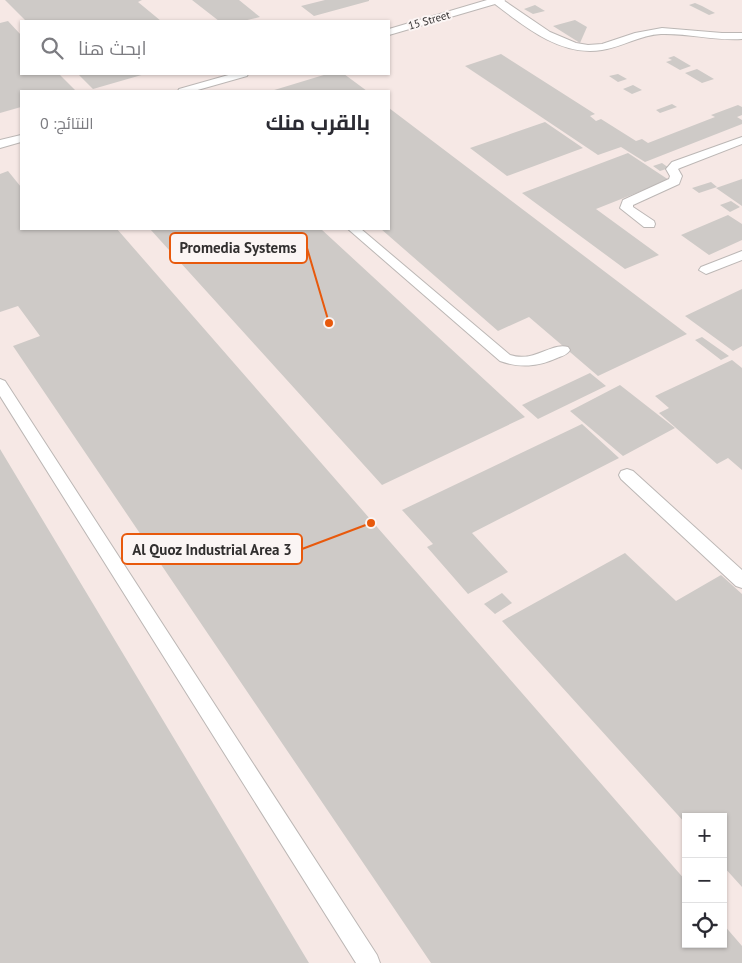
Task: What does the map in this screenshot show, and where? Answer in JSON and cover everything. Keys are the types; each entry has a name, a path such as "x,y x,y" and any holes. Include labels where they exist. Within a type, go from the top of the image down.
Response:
{"lane":[{"name":"15 Street","path":"390,32 497,0"},
{"path":"497,0 520,18 561,42 583,48 600,47 638,35 660,31 729,37 742,36"},
{"path":"190,90 240,75"},
{"path":"0,144 20,138"},
{"path":"649,224 626,208 626,202 672,183 676,179 672,169 676,165 742,140"},
{"path":"355,230 505,358 532,363 564,350"},
{"path":"706,270 742,255"},
{"path":"0,384 369,963"},
{"path":"627,475 742,581"}],"shaded area":[{"path":"0,0 742,0 742,963 0,963"}],"building":[{"path":"5,0 142,0 138,2 160,20 25,20"},
{"path":"192,0 239,0 260,17 247,20 218,20"},
{"path":"325,0 369,1 314,16 301,6"},
{"path":"695,3 715,13 709,15 689,5"},
{"path":"535,5 545,11 533,14 524,9"},
{"path":"575,20 587,27 580,43 553,26"},
{"path":"8,21 20,34 20,75 60,75 75,90 20,90 20,107 0,113 0,23"},
{"path":"501,54 595,114 590,116 596,121 601,119 636,141 642,139 648,143 715,117 711,115 738,105 742,107 742,115 737,117 742,120 742,124 645,162 621,147 598,155 465,66"},
{"path":"674,56 691,66 680,70 666,62 672,60 668,58"},
{"path":"697,69 714,79 702,83 685,73"},
{"path":"618,74 627,79 618,82 609,76"},
{"path":"79,75 142,75 93,89"},
{"path":"324,75 345,75 366,90 274,90"},
{"path":"633,85 642,90 632,94 623,89"},
{"path":"672,104 677,107 660,113 656,110"},
{"path":"390,109 687,334 598,376 529,317 498,331 382,230 390,230"},
{"path":"545,122 583,148 507,176 470,148"},
{"path":"628,153 669,180 596,209 659,255 625,269 522,193"},
{"path":"662,163 669,168 660,171 653,166"},
{"path":"8,171 20,186 20,230 118,230 682,876 682,948 727,948 727,929 742,946 742,963 431,963 13,346 40,336 18,306 0,312 0,174"},
{"path":"742,179 742,206 716,188"},
{"path":"711,182 717,187 699,193 692,188"},
{"path":"731,201 740,207 730,212 720,205"},
{"path":"728,215 742,224 742,240 709,255 681,235"},
{"path":"151,230 322,230 525,417 382,485"},
{"path":"742,289 742,346 733,351 685,316"},
{"path":"702,337 729,356 721,360 695,340"},
{"path":"732,360 742,368 742,470 728,458 717,464 659,413 669,408 655,396"},
{"path":"590,373 606,386 538,419 522,405"},
{"path":"620,385 675,428 623,456 570,411"},
{"path":"582,424 619,458 472,533 508,572 468,594 427,547 433,544 402,510"},
{"path":"0,449 309,963 0,963"},
{"path":"625,553 676,601 721,575 742,594 742,887 727,870 727,813 682,813 682,820 502,621"},
{"path":"502,593 512,603 495,614 484,604"}],"place":[{"name":"Promedia Systems","path":"329,323"},
{"name":"Al Quoz Industrial Area 3","path":"371,523"}]}
